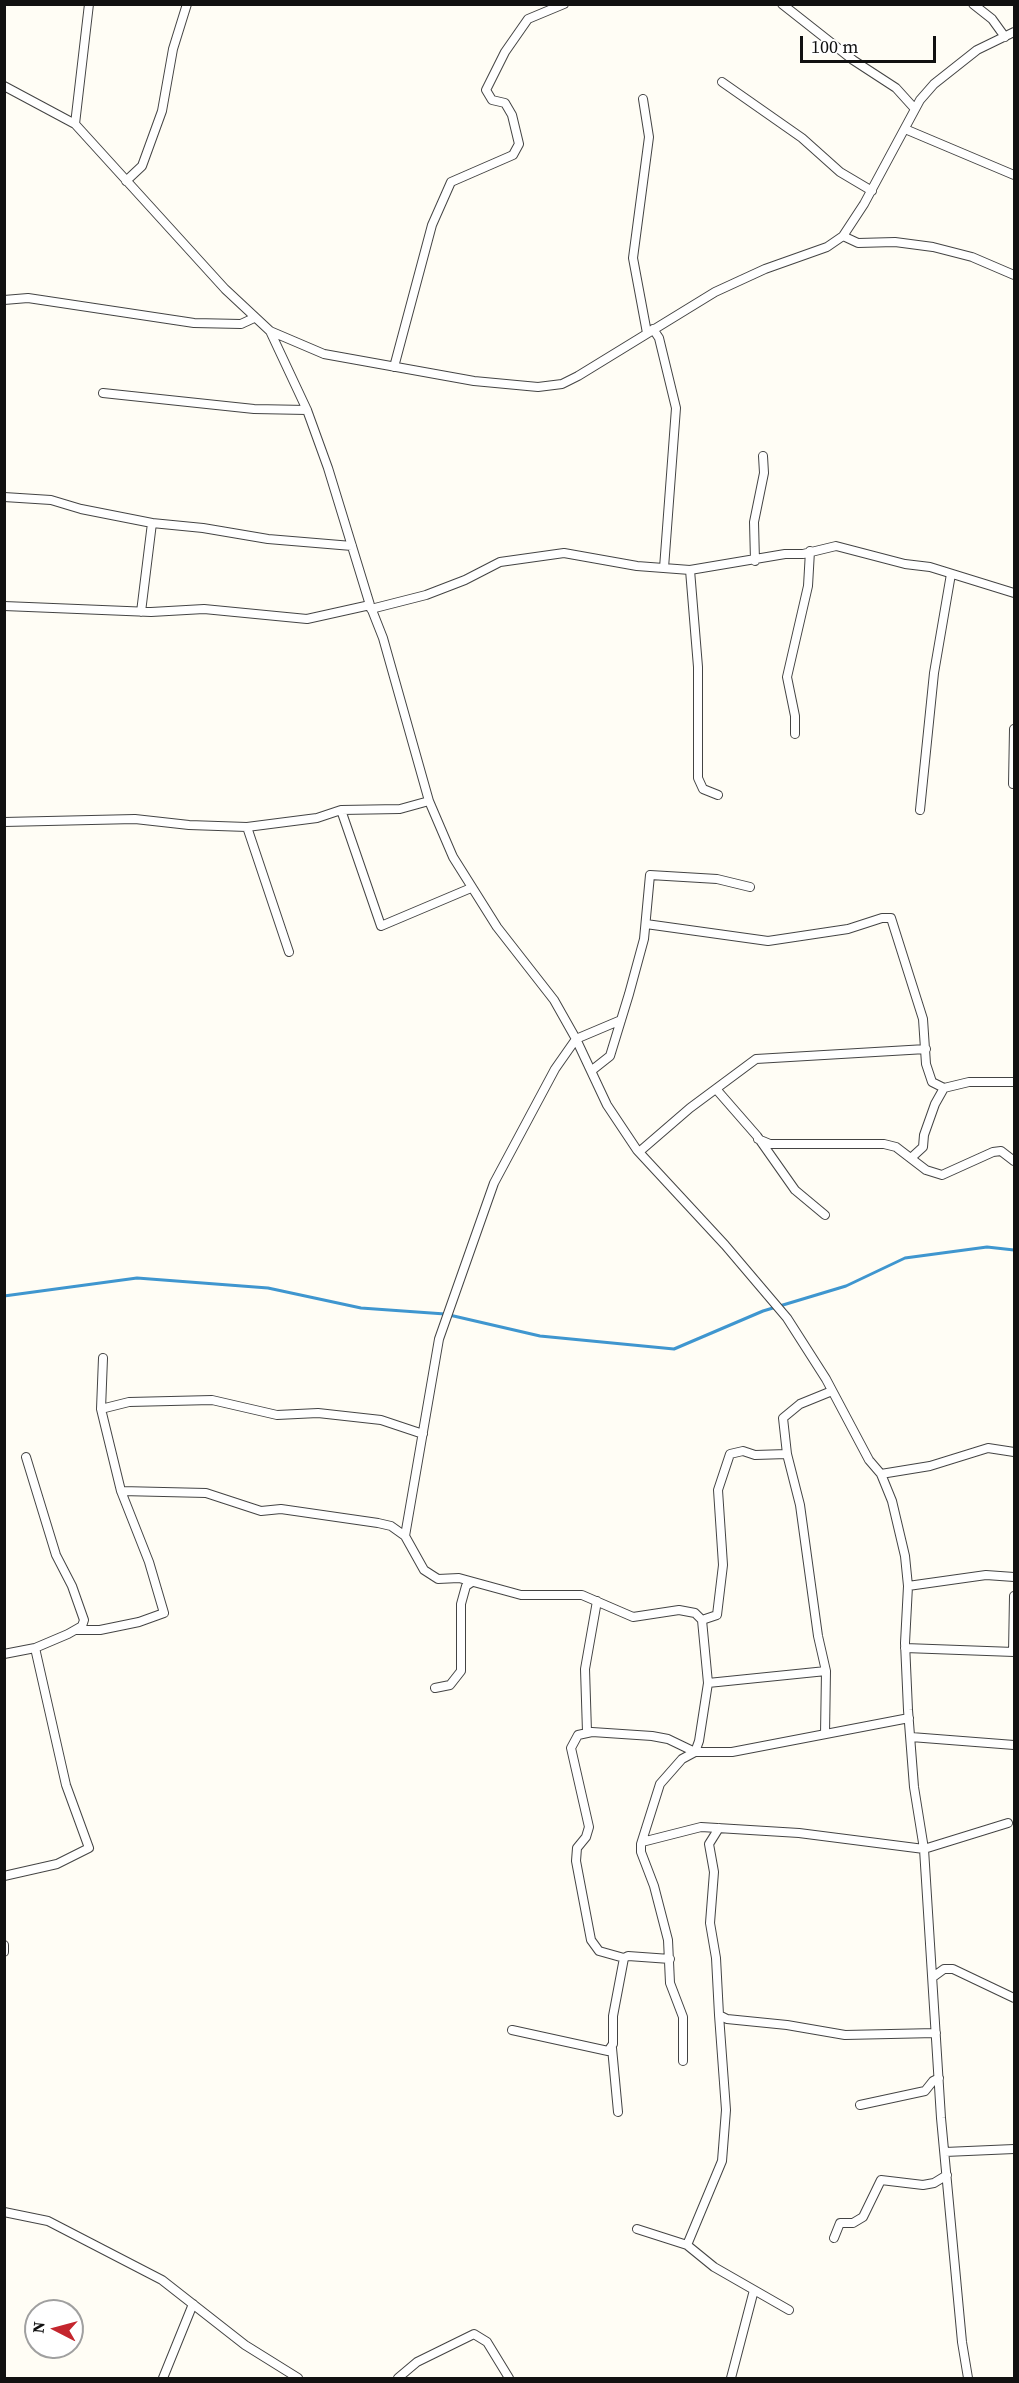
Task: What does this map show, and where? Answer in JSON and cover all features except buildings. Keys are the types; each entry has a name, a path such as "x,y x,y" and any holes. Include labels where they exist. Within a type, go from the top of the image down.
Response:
{"street":[{"path":"75,124 88,4"},
{"path":"126,181 142,166 162,111 173,49 187,4"},
{"path":"394,367 432,225 451,182 513,155 519,144 512,115 504,104 492,100 486,90 504,52 528,19 564,4"},
{"path":"782,4 854,60 896,88 915,109"},
{"path":"973,4 992,19 1005,37"},
{"path":"4,86 75,124 254,318 270,331 324,354 523,387 562,384 739,280 827,247 843,236 872,190 915,109 934,84 977,50 1014,32"},
{"path":"722,82 802,138 840,172 872,190"},
{"path":"643,99 649,137 633,258 650,331 659,338 676,408 664,568"},
{"path":"905,129 1014,175"},
{"path":"843,236 858,243 895,242 933,247 972,257 1014,275"},
{"path":"5,301 28,298 194,323 241,324 254,318"},
{"path":"270,331 307,410 370,607 387,649 429,801 453,857 497,927 537,976 576,1039 607,1105 639,1152 725,1245 787,1318 832,1391 869,1460 881,1474 897,1523 908,1586 905,1648 914,1787 924,1849 945,2152 962,2342 968,2379"},
{"path":"103,393 254,409 307,410"},
{"path":"755,561 754,522 764,473 763,456"},
{"path":"4,497 51,500 81,509 152,523 185,525 268,539 352,546"},
{"path":"141,612 152,523"},
{"path":"4,606 94,608 141,612 204,609 307,619 426,595 465,580 500,562 518,559 564,553 690,570 836,546 951,574 1014,593"},
{"path":"795,734 795,716 788,677 808,586 810,551"},
{"path":"690,570 698,660 698,778 704,789 718,795"},
{"path":"920,810 934,673 951,574"},
{"path":"1013,784 1014,729"},
{"path":"4,822 135,819 189,825 247,827 317,818 341,810 400,808 429,801"},
{"path":"341,810 381,926 471,888"},
{"path":"247,827 289,952"},
{"path":"591,1071 609,1056 621,1020 646,924 650,875 717,879 750,887"},
{"path":"646,924 768,941 848,929 882,918 891,918 923,1018 926,1064 932,1082 944,1088 969,1082 1014,1082"},
{"path":"405,1536 439,1339 494,1183 555,1069 576,1039 621,1020"},
{"path":"639,1152 756,1059 926,1048"},
{"path":"911,1158 923,1147 924,1135 934,1104 944,1088"},
{"path":"716,1089 758,1139 795,1190 825,1215"},
{"path":"758,1139 770,1144 884,1144 896,1147 926,1170 942,1175 1001,1151 1014,1161"},
{"path":"76,1630 100,1630 139,1623 164,1613 149,1562 121,1491 101,1409 103,1358"},
{"path":"825,1734 826,1671 818,1636 800,1505 787,1454 783,1418 800,1404 832,1391"},
{"path":"101,1409 129,1402 212,1400 277,1415 318,1413 381,1420 423,1434"},
{"path":"881,1474 930,1466 988,1448 1014,1452"},
{"path":"702,1620 717,1615 723,1564 718,1490 730,1454 743,1451 755,1455 787,1454"},
{"path":"4,1654 35,1648 76,1630 82,1626 84,1620 72,1586 56,1555 26,1457"},
{"path":"121,1491 206,1493 261,1511 281,1509 378,1523 391,1526 405,1536 424,1570 444,1580 459,1578 521,1595 574,1593 633,1617 679,1610 695,1613 702,1620 708,1683 695,1752"},
{"path":"908,1586 986,1575 1014,1577"},
{"path":"435,1688 450,1685 461,1671 461,1604 466,1586 472,1582"},
{"path":"905,1648 1014,1652 1014,1596"},
{"path":"587,1732 585,1669 597,1601"},
{"path":"4,1876 57,1864 89,1848 66,1785 35,1648"},
{"path":"708,1683 826,1671"},
{"path":"670,1959 628,1956 624,1958 603,1953 594,1947 591,1940 576,1854 589,1827 572,1748 578,1735 587,1732 660,1738 695,1752 732,1752 909,1718"},
{"path":"911,1737 1014,1745"},
{"path":"683,2061 683,2017 670,1983 670,1959 654,1886 641,1852 660,1784 682,1759 695,1752"},
{"path":"642,1842 701,1827 799,1833 924,1849 1008,1823"},
{"path":"687,2245 722,2161 726,2110 716,1958 710,1923 714,1872 709,1844 719,1828"},
{"path":"4,1945 4,1952"},
{"path":"618,2112 612,2048 613,2016 624,1958"},
{"path":"931,1960 945,1969 953,1969 1014,1998"},
{"path":"933,1977 945,1969"},
{"path":"719,2015 727,2019 787,2025 845,2036 936,2033"},
{"path":"512,2030 604,2052 612,2048"},
{"path":"860,2105 925,2091 933,2080 939,2078"},
{"path":"945,2152 1014,2149"},
{"path":"834,2238 840,2223 853,2223 863,2217 881,2180 923,2185 934,2183 947,2175"},
{"path":"4,2212 48,2222 162,2280 245,2345 298,2379"},
{"path":"637,2229 687,2245 714,2267 789,2310"},
{"path":"730,2379 754,2290"},
{"path":"163,2379 193,2304"},
{"path":"398,2379 417,2362 474,2334 487,2342 509,2379"}],"waterway":[{"path":"4,1296 137,1278 268,1288 361,1308 445,1314 540,1336 674,1349 763,1311 846,1286 905,1258 987,1247 1014,1250"}]}
